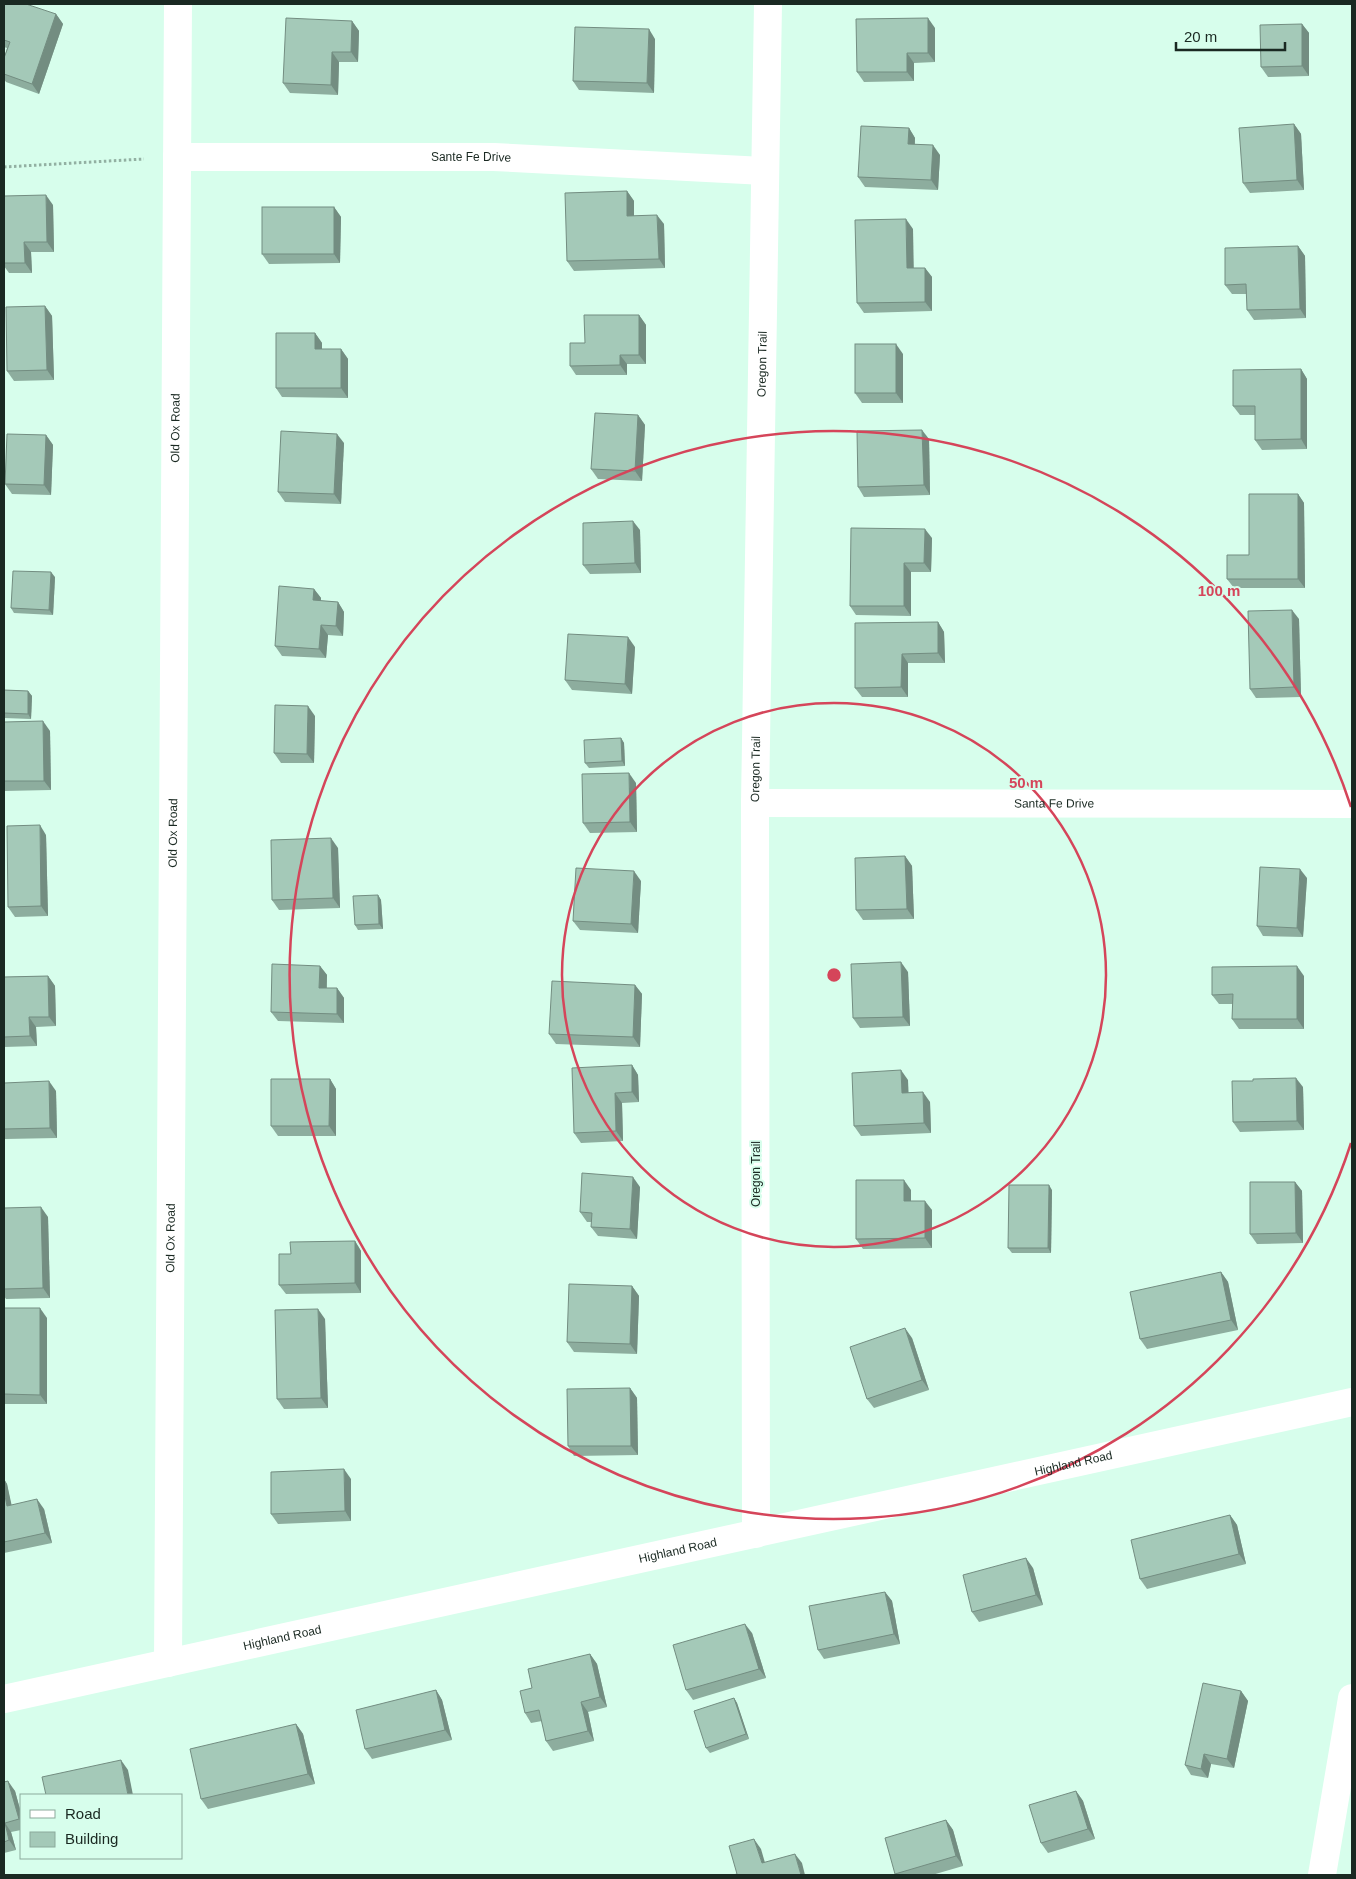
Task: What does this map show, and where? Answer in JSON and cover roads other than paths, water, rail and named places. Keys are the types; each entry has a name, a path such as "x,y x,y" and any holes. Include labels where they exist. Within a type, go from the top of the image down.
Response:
{"street":[{"name":"Old Ox Road","path":"168,1663 178,4"},
{"name":"Oregon Trail","path":"756,1534 755,802 768,4"},
{"name":"Sante Fe Drive","path":"177,157 494,157 765,171"},
{"name":"Santa Fe Drive","path":"755,802 1352,804"},
{"name":"Highland Road","path":"4,1699 1352,1402"},
{"path":"1322,1875 1352,1698"}]}
